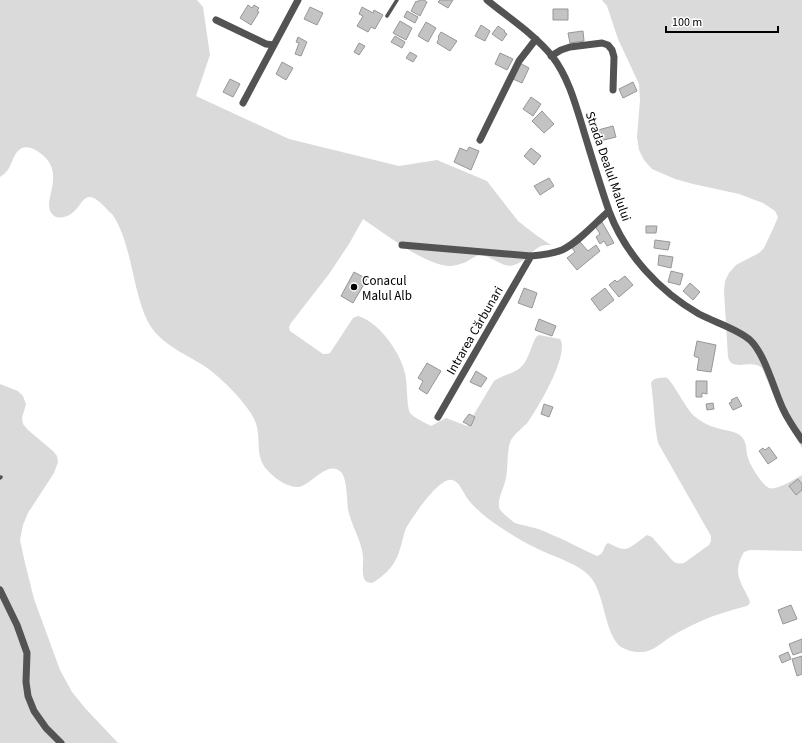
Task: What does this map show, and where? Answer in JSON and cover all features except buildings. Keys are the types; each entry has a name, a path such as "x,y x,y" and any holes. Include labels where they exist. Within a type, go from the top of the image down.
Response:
{"street":[{"path":"243,103 298,0"},
{"name":"Strada Dealul Malului","path":"492,2 536,40 551,56 565,78 573,96 612,220 633,256 658,284 676,300 750,340 758,349 783,409 802,440"},
{"path":"216,20 266,44 274,45"},
{"path":"480,140 519,61 536,40"},
{"path":"551,56 570,46 602,43 608,45 612,50 614,57 614,90"},
{"path":"402,246 531,256 552,254 563,250 609,211"},
{"name":"Intrarea Cărbunari","path":"438,417 531,256"},
{"path":"0,590 17,625 27,652 26,682 28,696 34,711 46,728 61,743"}],"lane":[{"path":"387,16 396,0"}],"shaded area":[{"path":"0,0 197,0 203,7 210,55 196,96 289,139 399,166 437,160 487,181 518,221 551,245 540,246 518,264 510,266 501,264 489,257 480,255 464,263 451,266 441,265 430,261 406,248 363,219 349,244 329,274 289,327 290,331 323,354 326,354 330,353 353,318 358,316 374,325 390,342 401,361 406,379 410,413 417,419 431,426 446,418 467,426 494,381 517,370 523,365 536,337 539,335 560,339 562,346 561,356 552,381 533,415 513,437 509,444 506,477 500,497 499,508 515,523 543,531 597,556 603,552 608,543 627,549 647,535 652,537 672,560 681,564 709,545 711,536 658,443 651,383 653,380 658,378 667,378 693,415 710,426 736,433 742,437 745,442 749,461 766,486 769,488 776,488 802,475 802,551 750,550 744,552 739,562 738,572 740,581 750,602 747,606 717,615 696,624 675,634 648,651 632,651 621,647 616,641 608,625 600,596 592,579 587,574 567,561 528,544 496,524 474,506 459,485 452,480 440,485 426,499 406,528 398,556 384,575 375,582 367,582 363,577 362,550 349,515 346,484 341,472 336,469 330,469 319,474 303,486 298,487 283,483 270,473 265,467 259,454 258,435 255,421 241,400 210,370 175,349 159,337 147,320 140,300 123,236 112,214 96,199 90,197 82,201 70,214 61,218 54,216 50,209 49,203 53,178 52,170 48,161 40,153 31,148 24,147 19,150 15,154 8,170 0,177"},
{"path":"602,0 802,0 802,448 781,413 762,368 753,364 734,364 730,362 728,357 724,291 725,281 729,273 736,265 759,253 764,248 778,217 775,211 763,203 739,194 675,179 652,169 644,160 639,150 637,137 640,100 639,84 618,39 607,6"},
{"path":"0,384 18,391 23,396 26,404 22,418 23,424 53,451 57,456 58,462 54,473 28,513 23,525 20,540 34,599 60,670 72,692 118,743 0,743"}],"place":[{"name":"Conacul Malul Alb","path":"354,287"}]}
